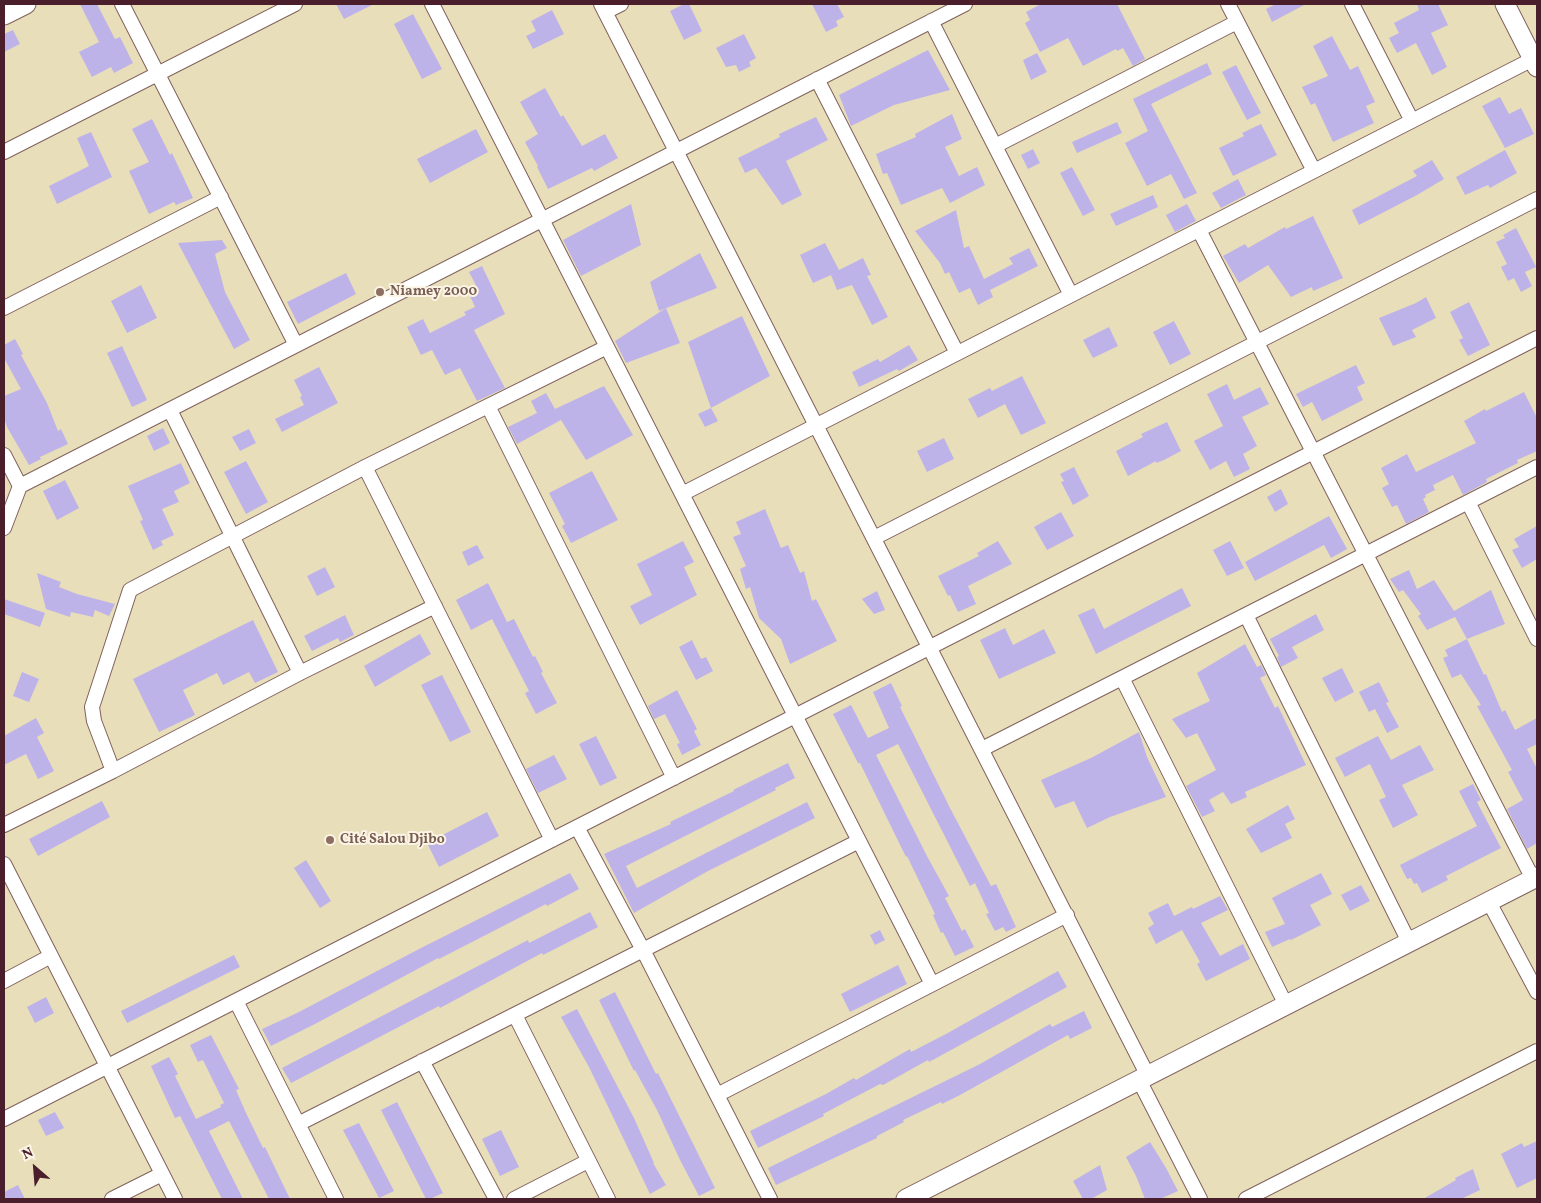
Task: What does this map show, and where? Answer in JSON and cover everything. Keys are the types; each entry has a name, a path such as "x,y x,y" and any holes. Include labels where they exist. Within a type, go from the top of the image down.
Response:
{"street":[{"path":"4,15 26,4"},
{"path":"122,4 296,345"},
{"path":"4,152 295,4"},
{"path":"432,4 932,984"},
{"path":"621,4 603,8 1066,915 1200,1199"},
{"path":"4,528 20,486 964,4"},
{"path":"1228,4 1314,171"},
{"path":"1352,4 1412,121"},
{"path":"682,494 1412,121 1535,63 1505,4"},
{"path":"931,21 1071,295"},
{"path":"994,146 1237,22"},
{"path":"817,79 957,353"},
{"path":"4,308 221,197"},
{"path":"874,538 1537,200"},
{"path":"906,1199 1535,878 1199,230"},
{"path":"4,1120 1537,338"},
{"path":"113,771 94,722 92,707 126,597 130,590 365,468 607,347"},
{"path":"488,406 674,778"},
{"path":"170,410 300,672"},
{"path":"4,455 20,486"},
{"path":"982,749 1537,467"},
{"path":"365,468 552,840"},
{"path":"1468,502 1537,639"},
{"path":"4,825 113,771 300,672 435,606"},
{"path":"1246,615 1409,942"},
{"path":"1122,678 1286,1005"},
{"path":"577,827 643,950 770,1199"},
{"path":"298,1124 859,841"},
{"path":"4,864 175,1199"},
{"path":"1489,902 1537,992"},
{"path":"717,1095 1066,915"},
{"path":"4,981 51,956"},
{"path":"236,1001 336,1199"},
{"path":"516,1015 608,1199"},
{"path":"1246,1199 1537,1051"},
{"path":"422,1062 496,1199"},
{"path":"514,1199 588,1161"},
{"path":"112,1199 162,1174"}],"building":[{"path":"80,4 97,4 115,39 120,37 133,63 114,73 111,67 92,77 79,52 99,42"},
{"path":"336,4 374,4 344,19"},
{"path":"684,4 689,4 702,31 684,40 670,11"},
{"path":"812,4 837,4 844,17 836,21 838,26 826,32"},
{"path":"1041,4 1117,4 1145,59 1133,66 1123,48 1117,51 1116,49 1083,66 1068,38 1040,52 1025,23 1030,20 1026,12"},
{"path":"1276,4 1306,4 1272,22 1266,9"},
{"path":"1417,4 1438,4 1448,25 1431,33 1447,67 1432,75 1416,43 1397,53 1389,38 1399,33 1394,23 1419,10"},
{"path":"552,10 564,34 533,49 526,36 536,31 531,21"},
{"path":"413,14 442,69 422,79 394,24"},
{"path":"13,30 20,44 4,52 4,34"},
{"path":"744,34 756,58 749,62 751,66 739,72 736,65 726,67 716,48"},
{"path":"1332,36 1350,70 1358,66 1375,102 1366,106 1374,123 1333,142 1315,103 1311,105 1302,87 1328,76 1313,46"},
{"path":"928,50 950,90 894,105 851,126 839,95"},
{"path":"1037,53 1047,72 1031,80 1023,60"},
{"path":"1207,63 1212,74 1151,104 1197,193 1184,199 1171,174 1147,186 1125,143 1148,131 1133,99"},
{"path":"1236,65 1261,113 1247,120 1222,72"},
{"path":"545,88 561,117 563,115 582,146 605,134 618,158 594,171 592,168 548,189 525,142 538,134 520,102"},
{"path":"1500,97 1509,114 1521,108 1534,134 1505,148 1482,106"},
{"path":"952,114 962,139 945,147 959,176 977,167 985,185 950,203 942,188 901,205 887,173 883,174 876,154 916,137 915,134"},
{"path":"816,117 828,140 786,161 802,195 782,205 756,168 745,173 738,158 780,137 779,134"},
{"path":"152,119 170,155 172,153 193,198 176,205 174,202 149,214 129,171 149,162 132,129"},
{"path":"1117,122 1122,133 1077,153 1072,142"},
{"path":"1261,124 1277,155 1233,176 1219,148 1244,136 1242,133"},
{"path":"476,129 488,152 430,183 417,159"},
{"path":"91,132 112,177 57,204 49,186 89,166 77,138"},
{"path":"1033,149 1040,163 1028,169 1021,155"},
{"path":"1505,150 1517,173 1490,188 1488,185 1465,195 1456,177"},
{"path":"1432,160 1444,179 1359,225 1352,210 1417,176 1413,171"},
{"path":"1072,167 1095,210 1083,216 1060,173"},
{"path":"1238,179 1246,195 1221,208 1212,193"},
{"path":"1153,195 1158,207 1116,226 1110,214"},
{"path":"631,204 641,245 581,276 563,240"},
{"path":"1187,204 1196,221 1175,232 1166,215"},
{"path":"956,210 964,248 969,246 984,279 1013,264 1009,258 1029,248 1038,266 990,290 993,297 978,305 970,288 959,293 949,272 945,274 940,263 915,231"},
{"path":"1313,216 1343,278 1313,291 1312,287 1291,297 1268,265 1239,283 1223,256 1245,244 1248,248 1285,227 1286,229"},
{"path":"1516,228 1536,267 1525,272 1532,286 1521,292 1514,278 1508,281 1501,267 1507,264 1496,242 1505,238 1503,235"},
{"path":"222,240 227,248 215,254 225,292 250,340 234,349 178,243"},
{"path":"825,243 839,270 863,258 871,275 867,276 888,317 872,325 852,285 837,290 831,275 813,283 800,255"},
{"path":"700,253 717,288 659,311 650,282"},
{"path":"482,266 505,314 474,330 505,388 477,401 460,368 445,375 432,350 421,355 407,327 423,319 430,333 466,315 464,312 475,307 470,296 479,291 469,272"},
{"path":"346,273 356,294 298,324 287,302"},
{"path":"141,285 157,318 127,333 111,301"},
{"path":"1426,297 1436,318 1412,330 1416,337 1393,346 1379,318"},
{"path":"1469,302 1490,345 1468,356 1459,340 1463,338 1450,312"},
{"path":"666,308 680,343 626,363 615,341"},
{"path":"742,316 770,376 711,408 688,342"},
{"path":"1174,321 1191,354 1170,365 1153,332"},
{"path":"1109,327 1118,346 1093,358 1083,340"},
{"path":"15,339 23,354 21,355 47,403 58,431 61,429 68,444 40,457 41,459 29,465 7,427 4,418 4,396 21,389 4,358 4,345"},
{"path":"909,345 918,360 899,371 897,369 859,387 852,372 878,359 880,362"},
{"path":"122,346 147,400 132,407 107,353"},
{"path":"1356,365 1365,383 1357,387 1363,400 1322,421 1312,402 1303,407 1296,394"},
{"path":"319,367 338,403 282,432 275,419 304,405 294,380"},
{"path":"1022,376 1046,423 1021,435 1005,404 978,418 968,399 990,388 992,391"},
{"path":"1227,384 1234,400 1260,387 1269,404 1242,417 1257,446 1243,454 1250,469 1234,477 1226,461 1210,470 1194,441 1223,426 1207,394"},
{"path":"604,386 633,435 586,460 561,420 517,444 508,427 537,413 531,401 546,393 555,409"},
{"path":"1524,392 1537,418 1537,451 1517,460 1518,463 1486,479 1487,482 1463,495 1453,475 1433,485 1435,490 1425,495 1426,497 1423,499 1429,512 1406,524 1397,505 1392,507 1382,488 1389,484 1381,468 1407,454 1416,472 1476,443 1464,421 1485,409 1486,411"},
{"path":"711,408 718,421 705,427 698,414"},
{"path":"1167,422 1181,451 1164,460 1156,463 1156,461 1128,476 1116,451 1143,437 1141,434"},
{"path":"163,428 170,443 154,451 147,436"},
{"path":"249,429 256,443 240,451 232,437"},
{"path":"944,438 954,459 927,472 917,451"},
{"path":"246,461 268,502 246,514 224,472"},
{"path":"181,463 190,483 174,491 179,502 162,509 174,535 161,541 163,545 153,550 140,521 143,520 128,486"},
{"path":"1074,467 1089,496 1073,505 1061,482 1064,481 1060,474"},
{"path":"592,471 618,520 571,543 562,526 565,524 549,493"},
{"path":"65,480 79,508 57,520 43,491"},
{"path":"1281,489 1288,504 1275,512 1267,497"},
{"path":"765,509 781,548 788,545 800,573 804,571 812,601 816,599 837,641 790,664 781,639 759,618 750,587 746,589 740,569 746,566 733,537 741,534 736,522"},
{"path":"1061,512 1074,536 1047,550 1034,527"},
{"path":"1329,516 1347,549 1331,558 1324,545 1255,581 1245,562"},
{"path":"1537,526 1537,559 1522,568 1512,550 1519,547 1514,539"},
{"path":"683,541 694,562 684,567 697,595 640,625 630,606 652,595 637,564"},
{"path":"998,541 1012,564 968,586 976,604 958,612 938,576 979,556 977,553"},
{"path":"1230,541 1244,568 1227,576 1213,550"},
{"path":"477,545 484,558 468,566 462,552"},
{"path":"325,567 335,587 317,596 307,576"},
{"path":"1409,570 1417,589 1434,580 1454,611 1491,590 1505,624 1467,639 1455,617 1427,630 1418,616 1421,614 1403,590 1399,592 1390,579"},
{"path":"37,573 61,582 59,587 115,604 109,616 95,610 93,617 71,612 70,617 46,609"},
{"path":"488,583 507,622 514,619 533,657 535,656 543,672 541,673 557,703 536,714 525,693 529,691 492,619 471,630 456,600"},
{"path":"1182,588 1191,606 1096,654 1078,615 1094,608 1104,629"},
{"path":"877,591 885,610 874,614 862,599"},
{"path":"4,599 45,613 40,627 4,614"},
{"path":"1316,614 1324,630 1292,647 1298,658 1281,667 1277,657 1279,656 1270,639"},
{"path":"345,615 354,635 340,642 338,638 312,651 304,636"},
{"path":"253,620 278,672 255,683 249,672 223,685 217,673 183,690 195,715 159,732 133,679"},
{"path":"1005,628 1013,645 1044,629 1056,653 999,679 980,640"},
{"path":"420,634 431,654 375,687 364,666"},
{"path":"1467,639 1484,675 1486,674 1502,712 1505,710 1515,730 1537,718 1537,744 1527,749 1537,769 1537,843 1527,849 1507,809 1523,800 1508,772 1512,770 1477,706 1481,705 1461,674 1452,678 1443,658 1448,656 1445,650"},
{"path":"692,640 701,659 706,657 713,671 696,680 679,647"},
{"path":"1245,644 1257,667 1261,665 1266,675 1260,678 1275,708 1278,706 1306,765 1245,792 1247,797 1231,804 1223,792 1209,800 1215,811 1202,817 1186,786 1216,770 1197,733 1186,738 1172,719 1210,701 1197,673"},
{"path":"1342,668 1354,692 1335,702 1322,678"},
{"path":"22,672 39,679 29,702 13,696"},
{"path":"442,675 471,732 450,742 421,685"},
{"path":"1379,682 1389,702 1386,703 1399,727 1387,733 1375,709 1369,712 1359,692"},
{"path":"891,683 902,706 900,707 950,808 991,886 996,884 1016,927 1006,932 1003,927 995,931 986,914 989,913 975,883 970,886 898,744 876,755 949,896 945,898 962,931 965,929 974,947 955,956 943,932 941,933 933,915 935,914 907,856 833,714 851,705 868,738 889,728 873,692"},
{"path":"677,690 697,729 694,731 701,745 682,755 677,744 680,743 665,714 654,719 648,706"},
{"path":"36,718 44,733 37,737 54,771 38,779 26,754 4,765 4,736"},
{"path":"1139,732 1147,757 1166,797 1110,817 1087,828 1074,801 1055,808 1041,780 1091,758"},
{"path":"596,736 617,778 600,786 579,744"},
{"path":"1378,736 1391,760 1420,745 1434,770 1402,785 1418,815 1393,828 1379,800 1386,797 1370,764 1345,777 1335,758"},
{"path":"554,755 567,779 538,793 526,769"},
{"path":"788,763 795,778 775,788 776,790 626,866 637,888 807,802 815,818 708,871 634,913 604,854 671,824 670,822"},
{"path":"1473,784 1481,800 1477,802 1501,848 1446,876 1448,880 1422,893 1417,883 1414,884 1411,878 1407,879 1400,865 1477,826 1459,791"},
{"path":"102,801 110,817 38,856 29,839"},
{"path":"1288,805 1295,819 1285,824 1292,838 1261,853 1246,829"},
{"path":"487,812 499,836 439,867 427,843"},
{"path":"306,860 331,901 320,908 294,868"},
{"path":"570,873 579,889 438,958 271,1046 262,1029 295,1014"},
{"path":"1321,873 1332,894 1310,905 1321,925 1272,947 1265,932 1285,924 1272,898"},
{"path":"1361,885 1370,901 1350,911 1341,895"},
{"path":"1220,896 1228,910 1201,923 1220,956 1243,944 1250,959 1206,981 1197,964 1200,962 1182,930 1156,944 1148,928 1154,924 1148,913 1168,903 1174,916"},
{"path":"590,912 598,927 543,955 542,953 440,1008 439,1006 291,1083 282,1068 528,940 529,943"},
{"path":"880,930 885,940 875,945 870,935"},
{"path":"234,955 240,967 127,1023 121,1011"},
{"path":"898,965 907,984 850,1012 841,994"},
{"path":"1058,971 1067,987 929,1062 928,1060 883,1085 880,1084 823,1114 824,1116 758,1148 750,1131 826,1094 854,1078 856,1080 910,1049 911,1052 946,1034"},
{"path":"615,992 715,1188 699,1196 657,1110 634,1071 599,1000"},
{"path":"46,997 54,1013 35,1023 27,1007"},
{"path":"577,1009 634,1118 653,1163 666,1185 650,1194 589,1067 561,1017"},
{"path":"1084,1011 1092,1028 1070,1039 1068,1035 960,1095 903,1120 904,1122 877,1136 877,1138 776,1185 768,1168 980,1064 1050,1024 1052,1027"},
{"path":"211,1035 239,1089 236,1090 246,1113 290,1199 269,1199 229,1121 209,1131 243,1199 222,1199 180,1116 175,1118 151,1066 169,1057 178,1074 175,1076 196,1119 221,1107 220,1105 224,1103 203,1060 198,1062 190,1045"},
{"path":"397,1102 443,1193 430,1199 426,1199 381,1110"},
{"path":"55,1112 64,1128 46,1136 38,1120"},
{"path":"359,1123 394,1191 379,1198 343,1130"},
{"path":"501,1130 519,1167 500,1176 482,1139"},
{"path":"1537,1141 1537,1178 1517,1188 1501,1154 1522,1143 1524,1147"},
{"path":"1150,1142 1178,1191 1160,1199 1145,1199 1126,1157"},
{"path":"1100,1165 1107,1190 1091,1199 1083,1199 1073,1181"},
{"path":"1473,1169 1480,1190 1461,1199 1423,1199 1456,1180 1455,1178"},
{"path":"18,1185 25,1199 4,1199 4,1192"}],"place":[{"name":"Niamey 2000","path":"380,292"},
{"name":"Cité Salou Djibo","path":"330,840"}]}
